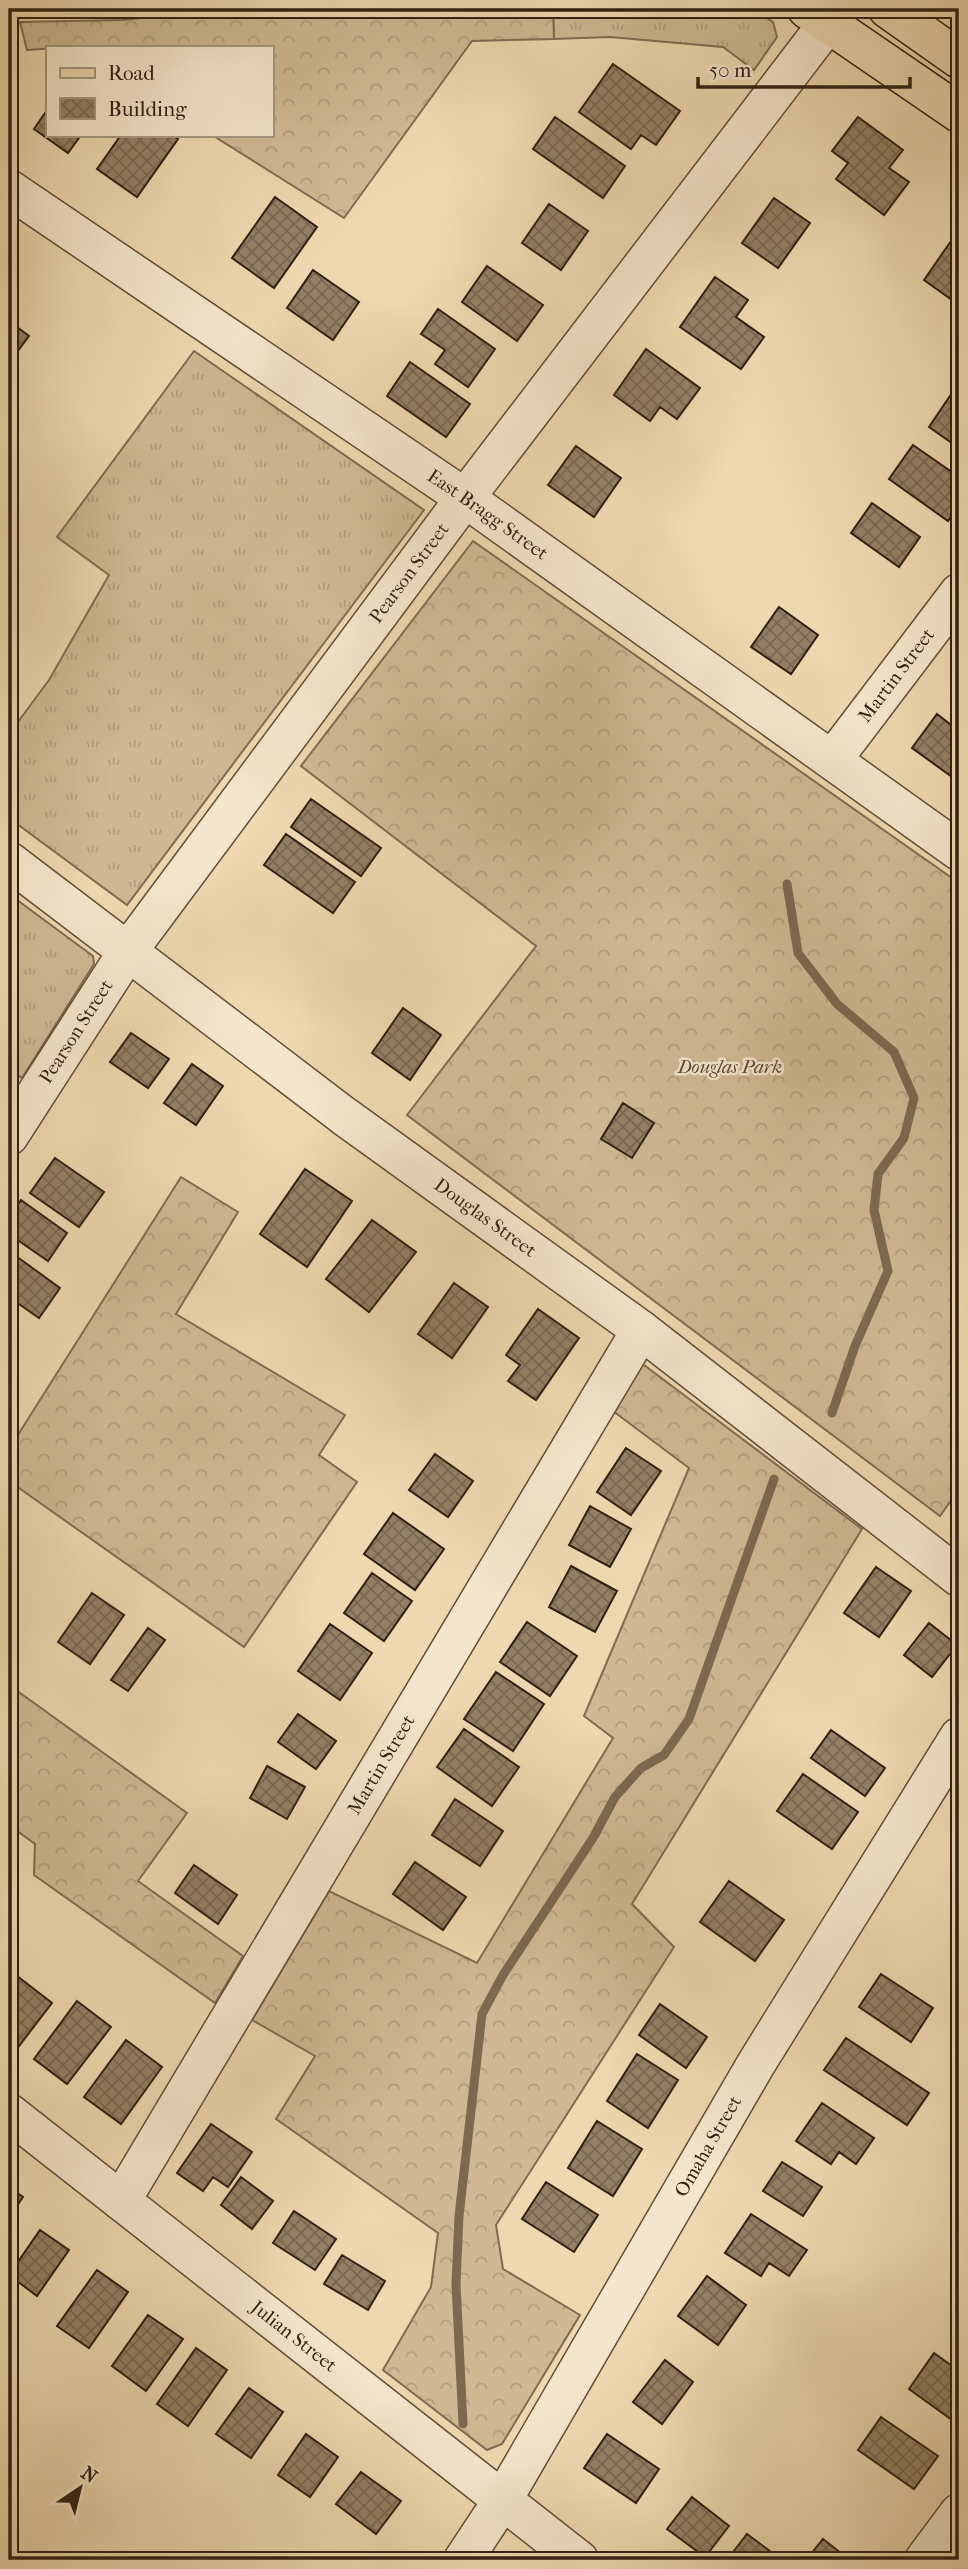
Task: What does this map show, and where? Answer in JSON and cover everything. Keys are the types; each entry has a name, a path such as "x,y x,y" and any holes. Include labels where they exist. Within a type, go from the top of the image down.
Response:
{"main road":[{"path":"888,9 959,59"},
{"path":"818,16 959,113"}],"street":[{"name":"Pearson Street","path":"9,1136 128,951 465,498 818,16"},
{"name":"East Bragg Street","path":"9,189 465,498 833,759 959,852"},
{"name":"Martin Street","path":"833,759 959,593"},
{"name":"Douglas Street","path":"9,861 344,1116 641,1330 959,1577"},
{"name":"Martin Street","path":"121,2202 641,1330"},
{"name":"Omaha Street","path":"463,2560 502,2501 756,2064 959,1737"},
{"name":"Julian Street","path":"9,2113 579,2560"},
{"path":"924,2560 959,2512"}],"green space":[{"path":"228,9 553,9 554,39 472,41 344,218 214,136 273,136 273,46 46,46 46,49 27,50 20,22 122,20"},
{"path":"553,9 754,9 773,22 777,37 754,70 723,47 610,37 554,39"},
{"path":"194,351 424,510 127,905 9,818 9,734 49,680 109,575 57,537"},
{"name":"Douglas Park","path":"473,541 959,883 959,1489 940,1516 407,1115 536,946 301,766"},
{"path":"9,894 93,956 94,964 22,1078 9,1069"},
{"path":"181,1177 238,1212 176,1314 345,1415 319,1455 357,1482 244,1647 9,1481 9,1449"},
{"path":"640,1362 862,1529 632,1904 674,1947 496,2225 503,2269 580,2315 502,2444 487,2450 383,2370 431,2287 438,2233 276,2119 315,2056 252,2020 329,1891 477,1963 613,1738 584,1716 689,1468 613,1411"},
{"path":"9,1685 187,1813 138,1881 243,1956 215,2003 34,1875 35,1844 9,1825"}],"building":[{"path":"613,64 680,111 656,145 641,135 631,149 579,112"},
{"path":"46,111 46,136 80,136 68,153 34,129"},
{"path":"555,117 625,166 603,198 533,149"},
{"path":"858,117 903,150 889,168 909,182 884,215 836,179 848,163 832,151"},
{"path":"120,136 173,136 178,139 137,197 97,169"},
{"path":"275,197 317,227 274,288 232,258"},
{"path":"774,198 810,223 778,268 742,243"},
{"path":"549,204 588,231 561,270 522,243"},
{"path":"951,241 959,246 959,305 924,280"},
{"path":"487,266 543,305 517,341 462,302"},
{"path":"313,270 359,302 333,340 287,308"},
{"path":"715,277 748,300 736,317 764,337 741,369 680,327"},
{"path":"438,309 495,349 468,387 435,364 445,350 421,334"},
{"path":"9,321 29,336 9,363"},
{"path":"646,349 700,388 677,419 660,407 650,421 614,395"},
{"path":"410,362 470,404 446,437 387,396"},
{"path":"952,393 959,398 959,448 929,427"},
{"path":"913,445 959,477 959,505 948,521 889,479"},
{"path":"576,446 621,478 594,517 548,485"},
{"path":"872,503 920,537 899,567 851,533"},
{"path":"779,607 818,635 791,674 751,647"},
{"path":"937,714 959,731 959,782 912,748"},
{"path":"311,799 381,848 361,876 291,827"},
{"path":"286,834 355,882 333,913 264,865"},
{"path":"403,1008 441,1035 410,1080 372,1053"},
{"path":"131,1033 169,1059 148,1088 110,1062"},
{"path":"192,1064 223,1086 196,1125 164,1103"},
{"path":"623,1103 654,1123 632,1158 601,1139"},
{"path":"55,1158 104,1192 79,1227 30,1193"},
{"path":"305,1169 352,1201 307,1267 260,1234"},
{"path":"21,1200 67,1233 48,1261 9,1234 9,1218"},
{"path":"372,1220 416,1252 369,1312 326,1279"},
{"path":"9,1251 60,1288 39,1318 9,1297"},
{"path":"454,1283 488,1307 452,1358 418,1334"},
{"path":"538,1309 579,1338 536,1400 508,1381 520,1365 506,1355"},
{"path":"626,1448 661,1471 631,1515 597,1492"},
{"path":"435,1454 473,1481 448,1517 409,1490"},
{"path":"590,1506 631,1529 610,1567 569,1545"},
{"path":"393,1513 444,1549 415,1590 364,1554"},
{"path":"571,1566 617,1591 595,1632 549,1607"},
{"path":"876,1567 911,1591 879,1637 844,1613"},
{"path":"372,1573 412,1601 384,1641 344,1613"},
{"path":"92,1593 124,1615 90,1664 58,1642"},
{"path":"527,1622 577,1656 550,1696 500,1662"},
{"path":"929,1623 957,1645 932,1677 904,1655"},
{"path":"330,1624 372,1653 340,1700 298,1671"},
{"path":"148,1628 165,1640 128,1691 111,1680"},
{"path":"496,1672 544,1704 513,1751 464,1719"},
{"path":"298,1714 336,1741 316,1769 278,1742"},
{"path":"464,1729 519,1767 492,1806 437,1767"},
{"path":"831,1730 885,1768 865,1796 811,1758"},
{"path":"267,1766 305,1787 287,1819 250,1798"},
{"path":"803,1774 858,1812 832,1849 777,1811"},
{"path":"455,1799 503,1831 480,1866 432,1835"},
{"path":"415,1862 466,1897 443,1930 393,1894"},
{"path":"194,1865 237,1895 218,1924 175,1893"},
{"path":"729,1881 784,1920 755,1961 700,1922"},
{"path":"12,1972 52,2003 19,2046 9,2038 9,1975"},
{"path":"881,1974 933,2008 911,2042 859,2007"},
{"path":"77,2001 111,2027 67,2084 34,2059"},
{"path":"660,2004 707,2037 686,2068 639,2035"},
{"path":"846,2038 929,2093 907,2125 824,2070"},
{"path":"126,2040 162,2067 121,2124 84,2097"},
{"path":"637,2054 678,2080 648,2128 607,2101"},
{"path":"822,2103 874,2138 856,2164 839,2152 831,2164 796,2141"},
{"path":"597,2121 642,2149 613,2196 568,2168"},
{"path":"211,2124 252,2152 228,2187 213,2177 203,2191 177,2173"},
{"path":"782,2162 822,2187 803,2216 763,2191"},
{"path":"241,2177 273,2201 252,2229 221,2205"},
{"path":"546,2182 598,2215 574,2252 522,2219"},
{"path":"9,2187 23,2197 9,2217"},
{"path":"294,2211 336,2239 315,2270 273,2243"},
{"path":"751,2214 807,2250 789,2276 769,2263 761,2276 725,2253"},
{"path":"40,2230 69,2250 37,2296 9,2275"},
{"path":"342,2255 385,2281 368,2310 324,2284"},
{"path":"97,2270 128,2292 89,2348 57,2326"},
{"path":"707,2276 746,2305 718,2345 678,2316"},
{"path":"148,2315 183,2339 146,2391 112,2366"},
{"path":"196,2348 227,2370 188,2426 157,2404"},
{"path":"934,2353 959,2371 959,2425 909,2389"},
{"path":"665,2360 693,2382 662,2424 633,2402"},
{"path":"249,2388 283,2412 251,2458 216,2434"},
{"path":"881,2417 938,2456 914,2489 858,2450"},
{"path":"306,2434 338,2457 310,2497 278,2475"},
{"path":"607,2434 659,2469 636,2503 584,2468"},
{"path":"361,2472 401,2501 376,2534 336,2504"},
{"path":"692,2497 729,2526 705,2557 667,2529"},
{"path":"747,2534 782,2560 727,2560"},
{"path":"823,2539 846,2557 843,2560 806,2560"}],"waterway":[{"path":"787,884 798,953 837,1004 894,1052 914,1098 904,1138 878,1174 874,1210 888,1271 855,1346 832,1413"},
{"path":"463,2424 456,2284 459,2216 482,2014 503,1975 593,1838 615,1797 641,1768 664,1755 689,1719 774,1479"}]}
